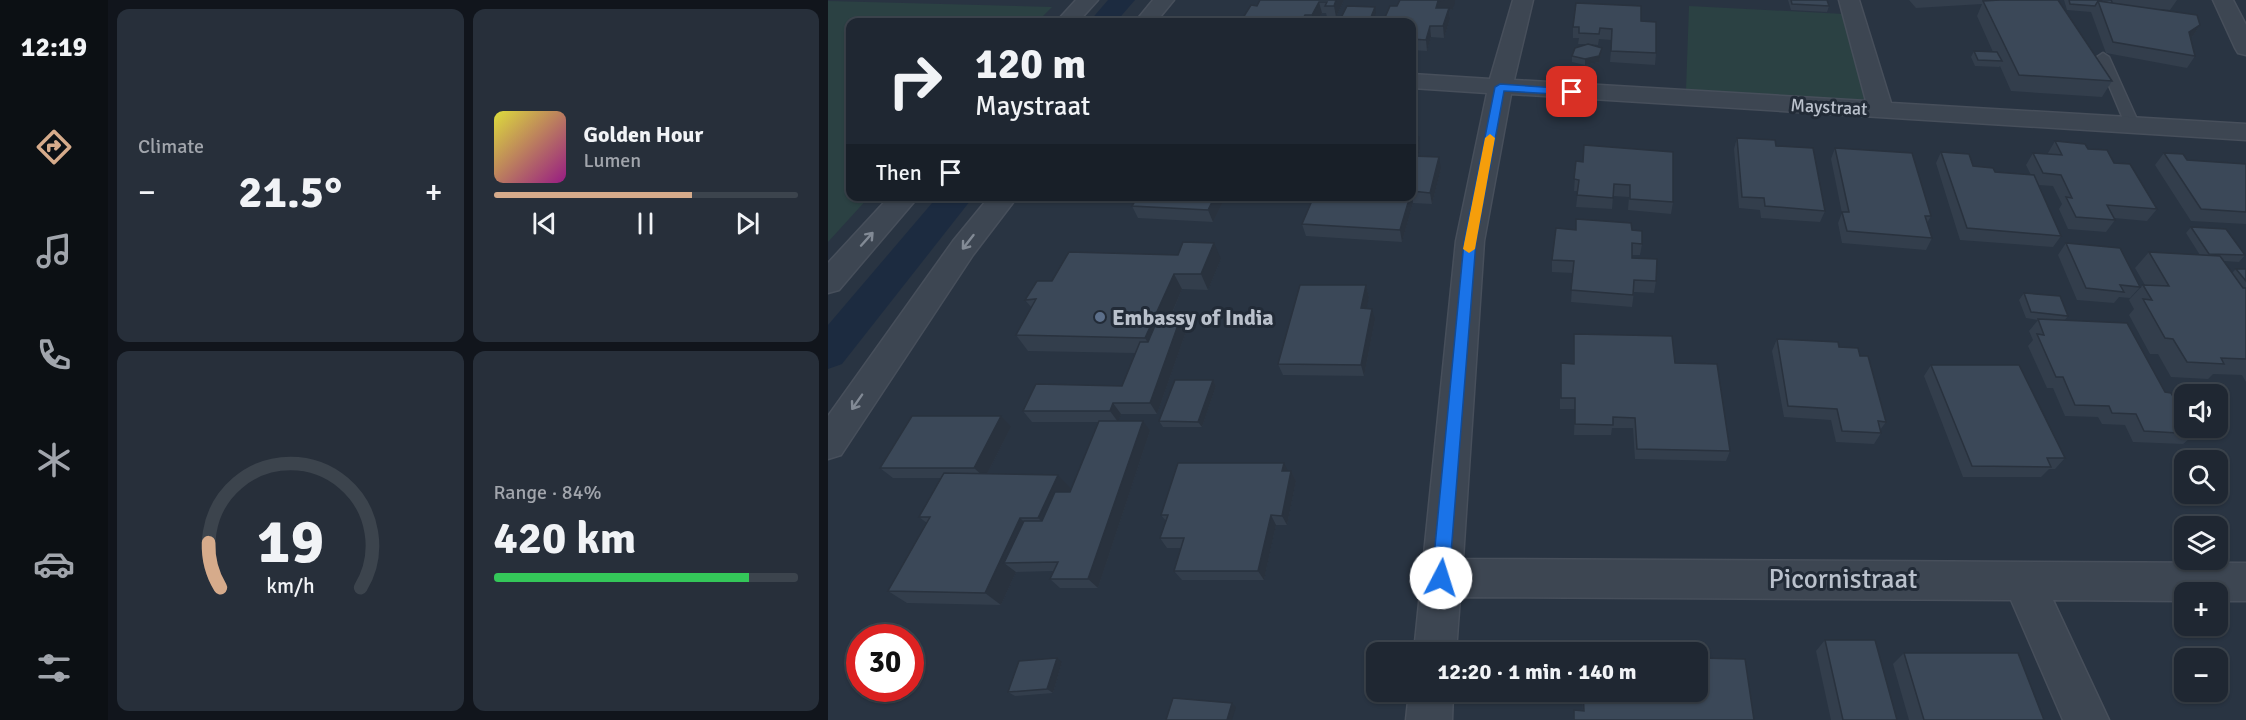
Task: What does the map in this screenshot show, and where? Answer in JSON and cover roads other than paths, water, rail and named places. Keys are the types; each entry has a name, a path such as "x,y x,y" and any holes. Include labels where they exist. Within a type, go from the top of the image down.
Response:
{"street":[{"path":"1070,18 1088,0"},
{"path":"1148,18 1164,0"},
{"path":"1436,642 1470,242 1500,87 1523,0"},
{"path":"1849,0 1881,110"},
{"path":"2223,0 2246,48"},
{"name":"Maystraat","path":"1416,81 2246,132"},
{"path":"828,282 901,201"},
{"path":"828,444 963,248 1001,201"},
{"name":"Picornistraat","path":"1441,578 2246,582"},
{"path":"2023,580 2086,720"},
{"path":"1429,720 1430,702"}],"lane":[{"path":"2103,57 2133,126"}],"waterway":[{"path":"1106,18 1122,0"},
{"path":"828,353 953,201"}],"place":[{"name":"Embassy of India","path":"1100,317"}]}
